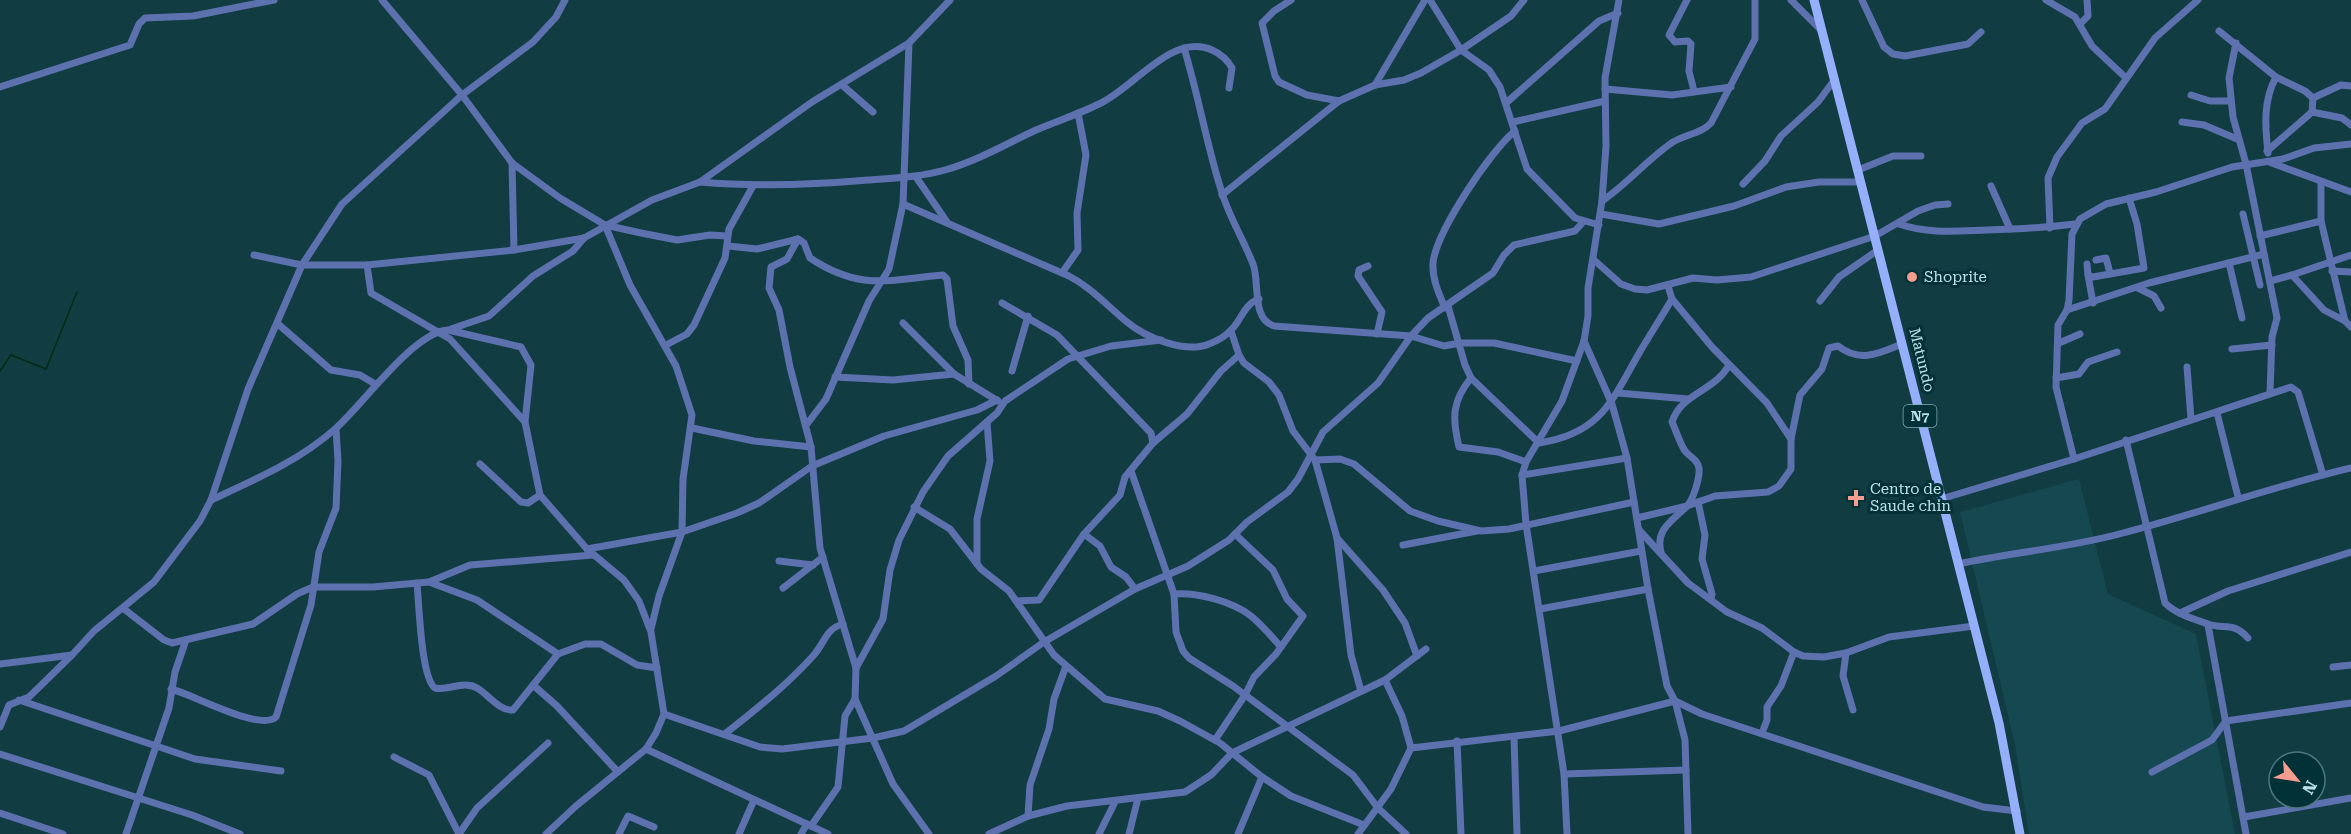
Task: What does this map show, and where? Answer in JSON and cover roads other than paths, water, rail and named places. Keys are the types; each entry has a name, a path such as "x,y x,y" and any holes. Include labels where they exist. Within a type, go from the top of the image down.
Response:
{"main road":[{"name":"Matundo","path":"1814,0 1999,723 2020,834"}],"street":[{"path":"0,87 130,45 136,37 139,24 145,18 193,16 274,0"},
{"path":"381,0 412,33 462,95 512,163 560,198 605,225 677,240 710,235 727,236"},
{"path":"0,727 9,705 29,697 94,631 124,609 154,582 186,542 211,501 248,388 302,265 342,204 462,95 534,42 556,17 565,0"},
{"path":"211,501 283,466 336,429 375,384 424,340 439,331 480,321 489,316 533,276 573,251 584,238 652,200 700,182 812,102 909,43 950,0"},
{"path":"1292,0 1262,23 1275,76 1279,82 1293,90 1339,101"},
{"path":"1375,85 1425,0"},
{"path":"1430,0 1461,50 1489,70 1506,103 1527,169 1582,222 1599,225"},
{"path":"1222,195 1339,101 1375,85 1404,80 1461,50 1511,16 1524,0"},
{"path":"1567,834 1559,730 1526,524 1522,475 1526,462 1562,401 1584,341 1588,316 1588,288 1602,201 1605,89 1619,0"},
{"path":"1687,0 1669,35 1675,42 1688,40 1691,44 1689,71 1694,90"},
{"path":"1602,201 1618,190 1669,144 1707,128 1755,39 1755,0"},
{"path":"1791,0 1821,31"},
{"path":"1862,0 1884,47 1893,54 1905,56 1968,44 1981,32"},
{"path":"2046,0 2072,14 2081,23 2092,46 2126,78"},
{"path":"2081,23 2088,16 2087,0"},
{"path":"2050,228 2048,178 2056,157 2082,123 2105,110 2155,38 2198,0"},
{"path":"1506,103 1599,21 1618,13"},
{"path":"2219,31 2276,77 2305,91 2313,98"},
{"path":"807,424 826,399 869,302 889,269 903,204 909,43"},
{"path":"2236,43 2229,72 2231,101 2237,139 2246,164 2277,318 2272,345 2270,393"},
{"path":"700,182 753,186 800,186 916,177 945,170 995,151 1113,97 1149,66 1191,45 1202,46 1222,56 1232,68 1229,88"},
{"path":"1184,48 1222,195 1253,264 1262,317 1274,326 1411,336 1444,346 1460,343 1494,343 1577,361"},
{"path":"2268,162 2266,105 2269,91 2276,77"},
{"path":"1743,184 1765,161 1781,136 1818,102 1835,79"},
{"path":"842,85 873,112"},
{"path":"2313,98 2332,88 2351,86"},
{"path":"1605,89 1672,95 1694,90 1731,87"},
{"path":"2191,94 2211,101 2231,101"},
{"path":"2267,151 2312,112 2313,98"},
{"path":"1513,122 1605,101"},
{"path":"1062,273 1077,254 1079,246 1077,213 1086,155 1078,112"},
{"path":"2312,112 2342,118 2351,125"},
{"path":"2182,122 2204,125 2237,139"},
{"path":"1515,131 1496,149 1473,181 1436,252 1434,274 1471,378 1539,443"},
{"path":"1899,224 1912,229 1952,232 2050,228 2075,224 2095,209 2246,164 2268,162 2314,148 2351,144"},
{"path":"1858,170 1893,156 1921,156"},
{"path":"2268,162 2351,192"},
{"path":"512,163 514,250"},
{"path":"916,177 947,222"},
{"path":"1600,214 1659,224 1734,206 1786,187 1819,182 1861,182"},
{"path":"2321,183 2321,221 2345,321"},
{"path":"666,345 687,333 694,326 728,246 727,236 753,186"},
{"path":"1991,186 2010,229"},
{"path":"2088,275 2093,277 2144,268 2137,224 2129,198"},
{"path":"903,204 1062,273 1089,288 1132,326 1161,340 1190,346 1206,346 1231,331 1249,303 1259,299"},
{"path":"1594,260 1621,284 1635,290 1668,286 1693,279 1717,280 1751,277 1875,236 1923,209 1948,204"},
{"path":"2243,214 2260,285"},
{"path":"2260,236 2321,221"},
{"path":"664,714 760,747 782,749 873,738 904,731 996,676 1044,642 1135,589 1166,577 1208,555 1288,492 1312,457 1323,432 1378,383 1411,336 1428,318 1493,273 1504,255 1514,245 1575,231 1582,222"},
{"path":"2074,459 2056,378 2058,325 2067,310 2072,234 2075,224"},
{"path":"605,225 630,285 666,345 689,402 692,428 684,479 682,532 656,605 651,632"},
{"path":"254,255 302,265 367,265 514,250 584,238"},
{"path":"728,246 757,249 798,239 804,243 808,256 815,262 855,280 883,282 946,277 953,326 968,360 969,384"},
{"path":"798,239 787,259 771,267 768,284 779,310 790,367 807,424 823,556 856,668 855,699 893,784 929,834"},
{"path":"1820,301 1839,277 1878,250"},
{"path":"2067,310 2264,254"},
{"path":"2331,268 2351,255"},
{"path":"2096,260 2106,258 2110,273"},
{"path":"2229,263 2242,318"},
{"path":"2087,264 2092,303"},
{"path":"367,265 371,293 439,331 467,356 525,422"},
{"path":"1368,267 1359,270 1358,276 1382,312 1377,334"},
{"path":"2270,281 2331,268 2351,272"},
{"path":"2292,275 2324,310 2345,321 2351,327"},
{"path":"1668,286 1672,299 1730,365 1760,394 1791,439"},
{"path":"2138,288 2154,296 2161,308"},
{"path":"1539,443 1561,440 1588,427 1611,404 1672,299"},
{"path":"1002,303 1028,316 1057,335 1151,433 1153,442"},
{"path":"1012,371 1028,316"},
{"path":"903,323 954,374 1000,402"},
{"path":"278,324 331,370 360,375 375,384"},
{"path":"448,330 516,344 524,351 531,365 525,422 540,495 590,552 624,580 639,601 651,632 664,714 646,749 546,834"},
{"path":"1231,331 1244,363 1269,382 1279,395 1293,431 1312,457 1337,538 1351,655 1361,691"},
{"path":"2059,343 2080,334"},
{"path":"124,609 171,643 253,624 297,594 313,586 373,587 429,582 470,565 590,552 682,532 759,503 812,466 884,436 1000,402 1078,355 1111,346 1161,340"},
{"path":"1584,341 1611,404 1627,458 1641,551 1667,686 1675,701 1685,740 1688,834"},
{"path":"1637,518 1722,495 1758,494 1779,486 1791,470 1791,439 1800,395 1822,369 1829,348 1838,346 1849,354 1861,357 1874,356 1902,344"},
{"path":"2232,349 2272,345"},
{"path":"2056,378 2079,374 2088,362 2117,352"},
{"path":"1017,601 1039,600 1084,534 1120,495 1124,479 1153,442 1187,414 1221,371 1239,355"},
{"path":"1661,552 1659,544 1663,531 1687,506 1699,466 1684,450 1672,422 1677,409 1688,399 1717,382 1730,365"},
{"path":"2187,367 2191,419"},
{"path":"835,377 893,380 954,374"},
{"path":"1471,378 1461,391 1454,408 1459,447 1498,452 1526,462"},
{"path":"1941,499 2074,459 2291,387 2297,390 2324,475"},
{"path":"1618,393 1688,399"},
{"path":"856,668 883,619 890,570 899,540 914,507 948,456 987,422 1000,402"},
{"path":"2217,413 2238,497"},
{"path":"977,564 977,519 990,460 987,422"},
{"path":"692,428 754,441 811,447"},
{"path":"171,689 190,694 248,719 272,720 276,717 309,610 319,552 336,508 338,461 336,429"},
{"path":"2126,440 2148,526 2163,599 2168,606 2180,614 2208,625 2229,626 2248,638"},
{"path":"1312,457 1340,459 1354,464 1410,511 1438,521 1481,531"},
{"path":"1522,475 1627,458"},
{"path":"480,464 521,502 528,503 540,495"},
{"path":"1958,564 2067,546 2148,526 2238,497 2351,468"},
{"path":"1131,471 1166,577 1174,594 1176,632 1183,651 1189,658 1216,673 1353,775 1378,808 1406,834"},
{"path":"1403,545 1481,531 1502,530 1634,502"},
{"path":"1698,502 1705,535 1702,559 1712,594 1711,599"},
{"path":"914,507 950,529 977,564 1010,591 1044,642 1066,666 1105,699 1158,711 1215,740 1262,777 1291,796 1364,825"},
{"path":"1639,531 1688,583 1727,612 1762,628 1803,656 1824,657 1889,637 1974,626"},
{"path":"1084,534 1100,546 1111,567 1126,577 1135,589"},
{"path":"1215,740 1245,695 1254,677 1303,618 1303,615 1287,599 1273,570 1235,534"},
{"path":"1337,538 1383,590 1405,623 1417,656"},
{"path":"1534,572 1641,551"},
{"path":"2180,614 2228,591 2351,552"},
{"path":"783,588 823,556"},
{"path":"779,561 813,566"},
{"path":"798,564 802,575"},
{"path":"429,582 477,600 558,654"},
{"path":"417,583 426,667 432,686 439,689 456,685 474,687 510,711 518,707 558,654 593,643 611,648 637,665 657,668"},
{"path":"1540,609 1648,589"},
{"path":"1174,594 1186,593 1234,606 1249,614 1281,646"},
{"path":"725,734 785,687 816,653 830,629 843,624"},
{"path":"2208,625 2246,834"},
{"path":"126,834 169,708 171,689 186,640"},
{"path":"988,834 1028,816 1066,806 1185,792 1211,775 1232,753 1385,680 1426,649"},
{"path":"1762,733 1767,720 1767,707 1781,686 1794,652"},
{"path":"1846,652 1843,676 1852,711"},
{"path":"0,664 72,655"},
{"path":"2333,667 2351,665"},
{"path":"1028,816 1030,785 1049,729 1053,699 1066,666"},
{"path":"1358,834 1391,789 1411,748 1402,716 1385,680"},
{"path":"533,685 557,706 618,772"},
{"path":"801,834 838,787 844,717 855,699"},
{"path":"19,700 195,759 281,771"},
{"path":"1411,748 1559,730 1675,701 1702,714 1983,807 2017,811"},
{"path":"2152,772 2212,740 2226,721 2351,703"},
{"path":"1514,737 1516,834"},
{"path":"1457,741 1461,834"},
{"path":"394,757 429,775 459,834 477,808 548,743"},
{"path":"646,749 828,834"},
{"path":"0,754 138,798 240,834"},
{"path":"1564,774 1686,770"},
{"path":"1238,834 1262,777"},
{"path":"1129,834 1138,798"},
{"path":"2244,817 2351,798"},
{"path":"739,834 754,800"},
{"path":"1099,834 1115,802"},
{"path":"0,813 63,834"},
{"path":"619,834 628,816 654,827"}],"waterway":[{"path":"0,371 11,355 46,369 77,292"}],"place":[{"name":"Shoprite","path":"1912,277"},
{"name":"Centro de Saude chin","path":"1856,498"}]}
